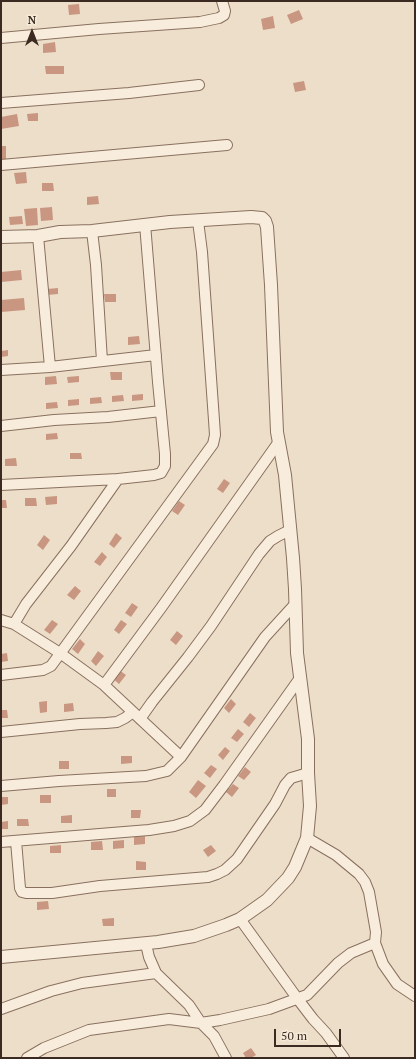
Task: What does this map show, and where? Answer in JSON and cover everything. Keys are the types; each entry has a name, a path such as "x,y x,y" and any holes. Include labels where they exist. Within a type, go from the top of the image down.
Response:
{"street":[{"path":"1,38 200,22 215,19 224,15 225,11 222,1"},
{"path":"1,103 129,93 199,85"},
{"path":"1,165 226,145"},
{"path":"1,237 38,236 60,232 92,231 145,224 257,217 262,218 265,221 271,285 276,417 278,443 285,475 290,530 296,603 297,653 308,739 310,806 307,838 295,867 288,878 266,900 240,919 194,936 146,944 1,957"},
{"path":"1,675 48,669 54,663 60,653 92,613 213,444 215,435 214,420 202,252 198,221"},
{"path":"1,485 118,478 161,473 165,466 145,224"},
{"path":"92,231 96,265 102,361"},
{"path":"38,236 50,367"},
{"path":"1,370 50,367 156,355"},
{"path":"1,426 160,411"},
{"path":"104,685 161,608 278,443"},
{"path":"14,624 26,604 71,546 118,478"},
{"path":"1,732 57,726 111,723 136,716 152,702 207,632 259,554 270,541 290,530"},
{"path":"1,786 157,774 167,771 181,757 266,637 296,603"},
{"path":"1,620 14,624 60,653 104,685 181,757"},
{"path":"1,842 149,830 174,826 190,821 205,810 300,678"},
{"path":"16,841 20,888 22,892 26,893 52,893 100,886 208,877 225,870 237,859 276,804 291,778 308,773"},
{"path":"307,838 336,855 359,874 365,882 369,892 376,932 375,943 383,964 397,984 415,996"},
{"path":"240,919 297,998 326,1033 344,1058"},
{"path":"27,1058 44,1048 88,1030 169,1019 201,1022 220,1020 269,1009 307,995 338,963 351,953 375,943"},
{"path":"146,944 149,957 156,973 189,1005 201,1022 214,1036 226,1058"},
{"path":"1,1009 51,991 75,985 156,973"}],"building":[{"path":"79,4 80,14 69,15 68,5"},
{"path":"299,10 303,19 291,24 287,15"},
{"path":"273,16 275,28 263,30 261,19"},
{"path":"55,42 56,52 43,53 43,44"},
{"path":"45,66 64,66 64,74 46,74"},
{"path":"304,81 306,90 295,92 293,83"},
{"path":"38,113 38,121 28,121 27,114"},
{"path":"17,114 19,126 1,129 1,117"},
{"path":"1,146 6,146 6,160 1,160"},
{"path":"26,172 27,183 16,184 14,173"},
{"path":"42,183 53,183 54,191 42,191"},
{"path":"98,196 99,204 87,205 87,197"},
{"path":"52,207 53,220 41,221 40,208"},
{"path":"37,208 38,225 26,226 24,209"},
{"path":"22,216 23,224 10,225 9,217"},
{"path":"21,270 22,280 1,282 1,272"},
{"path":"58,288 58,294 47,295 47,289"},
{"path":"104,294 116,294 116,302 105,302"},
{"path":"24,298 25,310 1,312 1,300"},
{"path":"139,336 140,344 128,345 128,337"},
{"path":"8,350 8,356 1,357 1,351"},
{"path":"110,372 122,372 122,380 111,380"},
{"path":"56,376 57,384 45,385 45,377"},
{"path":"79,376 79,382 68,383 67,377"},
{"path":"143,394 143,400 132,401 132,395"},
{"path":"123,395 124,401 112,402 112,396"},
{"path":"101,397 102,403 90,404 90,398"},
{"path":"79,399 79,405 68,406 68,400"},
{"path":"57,402 58,408 46,409 46,403"},
{"path":"57,433 58,439 46,440 46,434"},
{"path":"70,453 81,453 82,459 70,459"},
{"path":"16,458 17,466 5,466 5,459"},
{"path":"224,479 230,483 223,493 217,489"},
{"path":"57,496 57,504 46,505 45,497"},
{"path":"25,498 36,498 37,506 25,506"},
{"path":"1,500 6,500 7,508 1,508"},
{"path":"179,501 185,505 178,515 172,511"},
{"path":"116,533 122,538 114,548 109,544"},
{"path":"44,535 50,540 43,550 37,545"},
{"path":"102,552 107,557 100,566 94,562"},
{"path":"75,586 81,591 74,600 67,595"},
{"path":"132,603 138,607 131,617 125,613"},
{"path":"52,620 58,624 50,634 44,630"},
{"path":"121,620 127,624 119,634 114,630"},
{"path":"177,631 183,636 176,645 170,640"},
{"path":"80,639 85,644 78,654 72,649"},
{"path":"98,651 104,656 96,666 91,661"},
{"path":"7,653 8,661 1,662 1,654"},
{"path":"119,670 126,675 119,684 112,678"},
{"path":"231,699 236,704 229,713 224,708"},
{"path":"47,701 47,712 40,713 39,702"},
{"path":"73,703 74,711 64,712 64,704"},
{"path":"1,710 7,710 8,718 1,718"},
{"path":"250,713 256,718 249,727 243,722"},
{"path":"238,729 244,734 237,742 231,738"},
{"path":"225,747 230,751 223,760 218,755"},
{"path":"121,756 132,756 132,763 121,764"},
{"path":"59,761 69,761 69,769 59,769"},
{"path":"211,765 217,769 210,778 204,773"},
{"path":"245,767 251,772 244,780 238,776"},
{"path":"198,780 206,786 196,798 189,792"},
{"path":"233,784 239,788 232,797 226,792"},
{"path":"107,789 116,789 116,797 107,797"},
{"path":"40,795 51,795 51,803 40,803"},
{"path":"1,797 8,797 8,804 1,805"},
{"path":"131,810 141,810 140,818 131,818"},
{"path":"72,815 72,823 61,823 61,816"},
{"path":"17,819 28,819 29,826 17,826"},
{"path":"8,821 8,829 1,829 1,822"},
{"path":"145,836 145,844 134,845 134,837"},
{"path":"124,840 124,848 113,849 113,841"},
{"path":"102,841 103,850 91,850 91,842"},
{"path":"61,845 61,853 50,853 50,846"},
{"path":"211,845 216,851 208,857 203,850"},
{"path":"136,861 146,862 146,870 136,870"},
{"path":"48,901 49,909 37,910 37,902"},
{"path":"114,918 114,926 103,926 102,919"},
{"path":"251,1048 256,1055 251,1058 246,1058 243,1053"}]}
